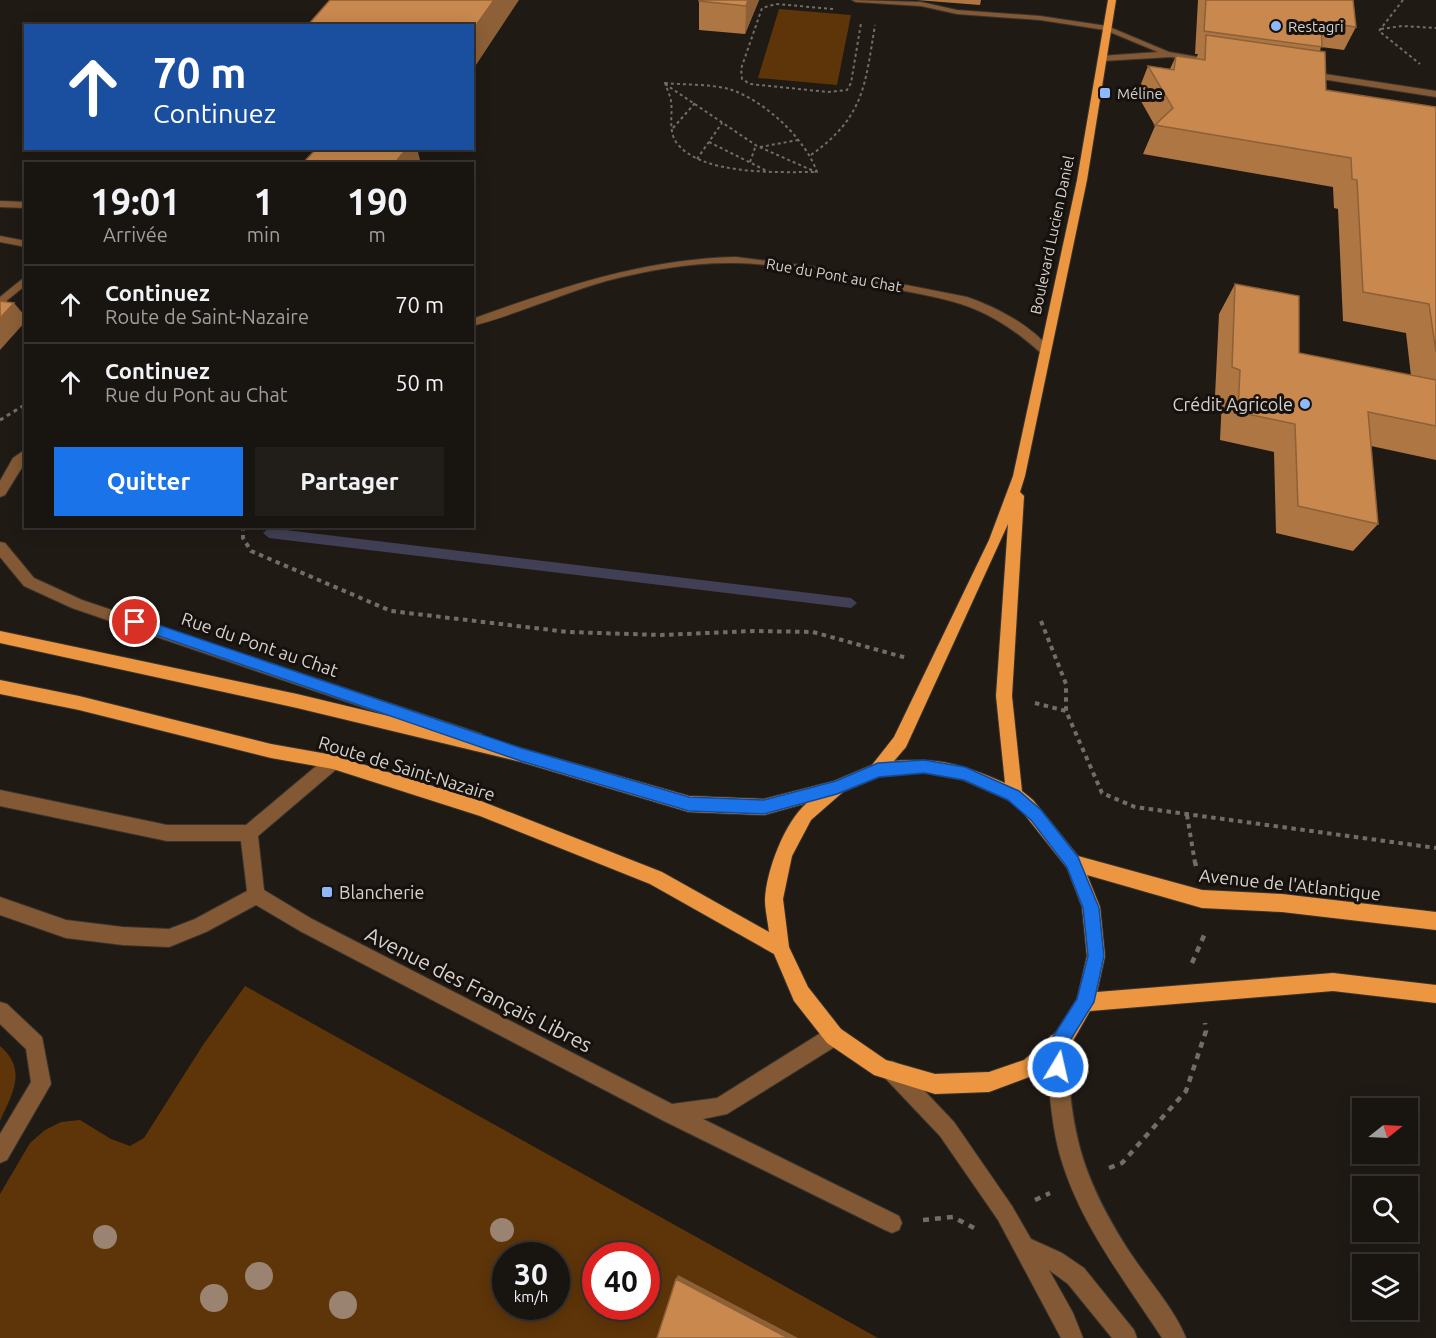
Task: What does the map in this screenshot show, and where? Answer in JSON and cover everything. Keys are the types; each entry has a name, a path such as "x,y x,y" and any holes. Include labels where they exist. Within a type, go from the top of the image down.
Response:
{"main road":[{"name":"Boulevard Lucien Daniel","path":"1014,795 1004,696 1019,476 1082,180 1112,0"},
{"name":"Boulevard Lucien Daniel","path":"878,770 900,742 996,540 1019,476"},
{"name":"Route de Saint-Nazaire","path":"0,637 297,701 521,755 689,804 764,807 837,787"},
{"name":"Route de Saint-Nazaire","path":"0,687 79,703 271,751 333,762 481,809 656,878 780,948"},
{"path":"924,766 965,773 1014,795 1027,805 1045,825 1073,863 1091,908 1096,956 1085,1002 1063,1039 1030,1067 989,1082 934,1084 881,1068 834,1036 801,994 780,948 774,899 784,854 805,816 837,787 878,770 924,766"},
{"name":"Avenue de l'Atlantique","path":"1073,863 1202,899 1282,903 1436,921"},
{"path":"1085,1002 1199,991 1334,982 1436,994"}],"street":[{"path":"856,0 921,4 957,12 1040,18 1107,28 1171,54"},
{"path":"1103,58 1171,54 1228,63"},
{"path":"1298,73 1436,94"},
{"path":"0,204 24,205"},
{"path":"0,239 24,244"},
{"name":"Rue du Pont au Chat","path":"474,322 595,281 643,269 695,261 736,260 785,264 984,306 1023,330 1044,350"},
{"path":"0,303 24,281"},
{"path":"0,492 24,455"},
{"name":"Rue du Pont au Chat","path":"0,547 29,582 77,604 521,755"},
{"path":"0,798 167,832 249,832 333,762"},
{"path":"0,906 66,929 123,936 169,938 200,926 256,895 249,832"},
{"name":"Avenue des Français Libres","path":"256,895 306,925 671,1114 892,1223"},
{"path":"0,1011 35,1044 41,1084 0,1153"},
{"path":"671,1114 720,1107 834,1036"},
{"path":"1058,1043 1058,1091 1065,1131 1080,1181 1105,1230 1175,1338"},
{"path":"892,1071 947,1129 1005,1213 1065,1321 1072,1338"},
{"path":"1024,1247 1054,1261 1076,1275 1126,1338"}],"path":[{"path":"766,0 769,5"},
{"path":"1380,30 1403,0"},
{"path":"811,155 825,146 849,121 863,98 879,2"},
{"path":"842,9 769,5 762,8 741,69 742,78 750,84 828,92 847,90 851,83 862,15"},
{"path":"1380,30 1402,26 1436,28"},
{"path":"1380,30 1379,32 1428,70"},
{"path":"665,83 728,89 748,97 777,117 811,155 817,172"},
{"path":"665,83 758,146 817,172"},
{"path":"665,83 671,99 676,142 697,159 726,168 770,172 817,172"},
{"path":"673,128 696,102"},
{"path":"697,159 722,123"},
{"path":"758,146 798,140"},
{"path":"709,142 770,172"},
{"path":"750,162 758,146"},
{"path":"0,420 24,405"},
{"path":"243,528 243,538 251,551 391,611 568,632 661,635 754,631 813,632 874,651 901,656 934,669"},
{"path":"1040,617 1066,684 1066,711 1102,793 1135,807 1436,848"},
{"path":"1004,696 1066,711"},
{"path":"892,1223 953,1217 974,1228"}],"shaded area":[{"path":"779,9 851,15 837,85 758,78"},
{"path":"245,986 878,1338 0,1338 0,1194 30,1143 45,1130 61,1122 80,1120 111,1139 130,1146 144,1138 203,1045"},
{"path":"0,1046 14,1064 15,1082 0,1121"}],"building":[{"path":"330,0 494,0 474,28 474,24 309,24"},
{"path":"699,0 748,0 746,6"},
{"name":"Restagri","path":"1206,0 1353,0 1356,27 1321,22 1322,47 1204,31"},
{"path":"1206,35 1325,52 1326,90 1436,107 1436,352 1429,304 1363,292 1357,180 1352,179 1351,158 1155,125 1173,108 1148,66 1174,70 1176,56 1205,60"},
{"path":"315,150 405,150 396,162 304,162"},
{"path":"1235,284 1299,296 1299,353 1436,380 1436,426 1368,412 1378,524 1298,506 1295,424 1238,412 1240,370 1232,367"},
{"path":"0,301 14,303 0,318"},
{"path":"676,1279 788,1338 657,1338"}],"waterway":[{"path":"269,533 851,603"}],"place":[{"name":"Restagri","path":"1276,26"},
{"name":"Méline","path":"1105,93"},
{"name":"Crédit Agricole","path":"1305,404"},
{"name":"Blancherie","path":"327,892"}],"route":[{"path":"135,622 521,755 689,804 764,807 837,787 878,770 924,766 965,773 1014,795 1027,805 1045,825 1073,863 1091,908 1096,956 1085,1002 1063,1039 1058,1043 1058,1067"}]}
